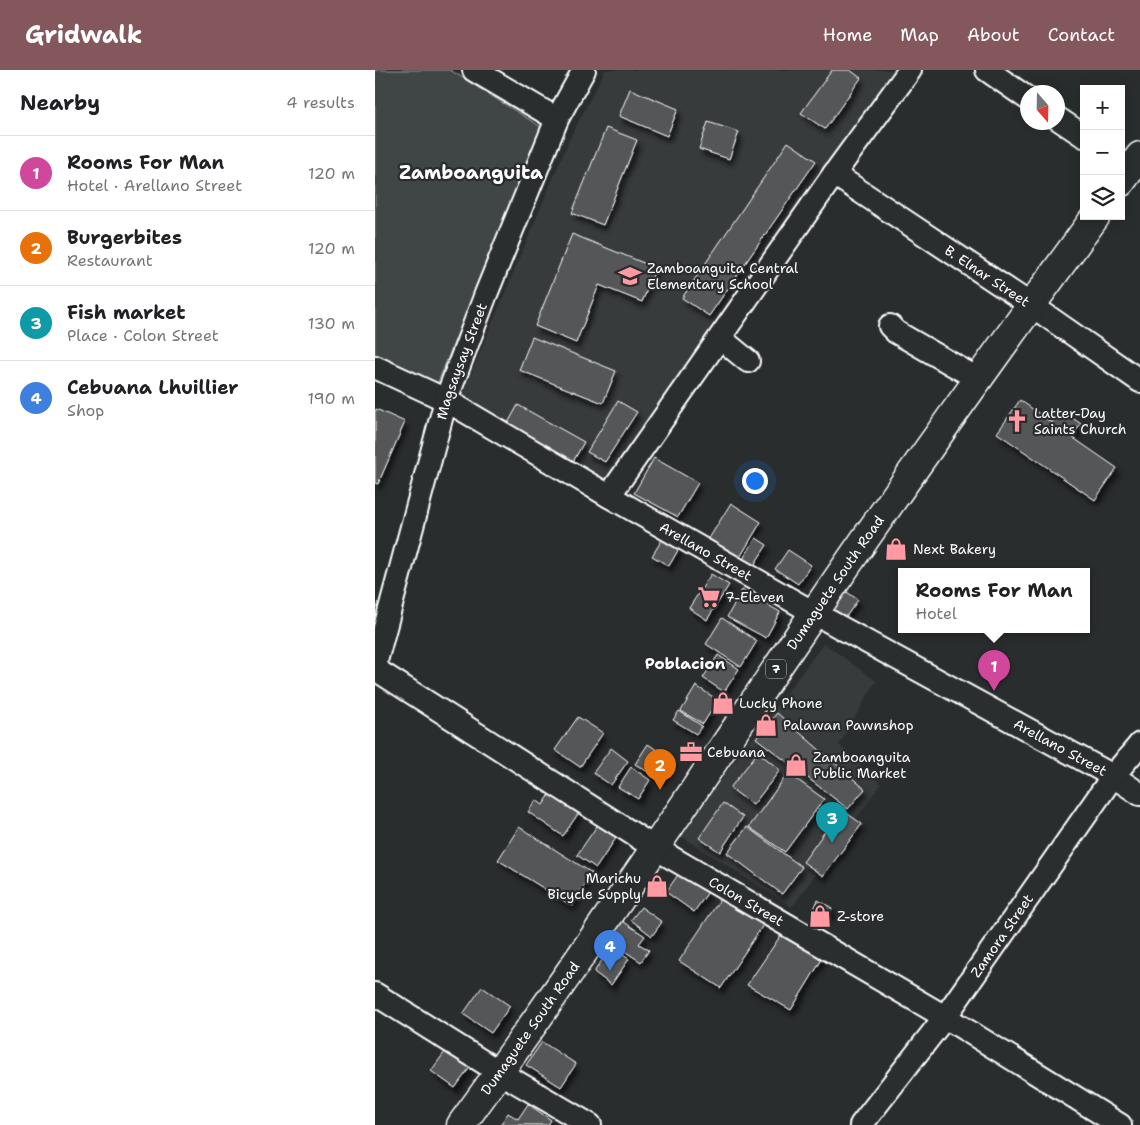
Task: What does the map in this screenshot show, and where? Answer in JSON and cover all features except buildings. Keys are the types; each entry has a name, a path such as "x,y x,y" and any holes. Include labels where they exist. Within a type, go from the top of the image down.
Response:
{"highway":[{"name":"Dumaguete South Road","path":"461,1125 655,848 814,613 1031,304 1093,220"}],"street":[{"path":"475,70 557,119"},
{"name":"Magsaysay Street","path":"375,667 446,400 486,294 557,119 584,70"},
{"path":"609,496 833,174 910,70"},
{"path":"987,70 1020,93"},
{"path":"1065,123 1080,133"},
{"name":"B. Elnar Street","path":"833,174 1031,304 1140,381"},
{"path":"890,326 896,332 978,379"},
{"path":"720,338 747,361"},
{"name":"Arellano Street","path":"375,367 446,400 814,613 1113,776 1140,794"},
{"name":"Colon Street","path":"375,667 655,848 945,1017 1121,1125"},
{"name":"Zamora Street","path":"861,1125 945,1017 1113,776 1140,744"},
{"path":"375,994 499,1072 590,1125"}],"shaded area":[{"path":"375,70 450,70 541,127 432,397 375,366"},
{"name":"Zamboanguita Central Elementary School","path":"605,70 894,70 599,490 455,412 569,140"},
{"name":"Zamboanguita Public Market","path":"824,643 876,681 839,745 881,784 792,907 679,835"}],"place":[{"name":"Zamboanguita Central Elementary School","path":"630,276"},
{"name":"Latter-Day Saints Church","path":"1017,421"},
{"name":"Next Bakery","path":"896,549"},
{"name":"7-Eleven","path":"709,597"},
{"name":"Rooms For Man","path":"994,691"},
{"name":"Lucky Phone","path":"723,703"},
{"name":"Palawan Pawnshop","path":"766,725"},
{"name":"Cebuana","path":"691,752"},
{"name":"Zamboanguita Public Market","path":"796,765"},
{"name":"Burgerbites","path":"660,790"},
{"name":"Fish market","path":"832,843"},
{"name":"Marichu Bicycle Supply","path":"657,886"},
{"name":"Z-store","path":"820,916"},
{"name":"Cebuana Lhuillier","path":"610,971"}],"district":[{"name":"Zamboanguita","path":"471,172"},
{"name":"Poblacion","path":"685,663"}]}
